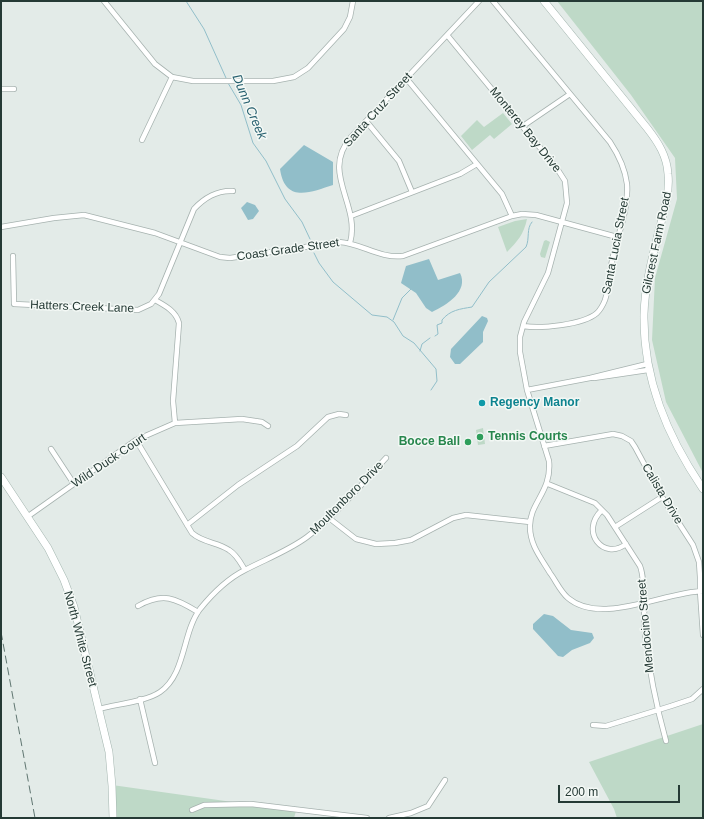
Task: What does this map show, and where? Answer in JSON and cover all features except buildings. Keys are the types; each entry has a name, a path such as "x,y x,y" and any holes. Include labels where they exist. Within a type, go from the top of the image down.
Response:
{"main road":[{"name":"Gilcrest Farm Road","path":"544,1 658,142 666,163 669,189 650,263 645,298 647,367 662,415 672,436 703,489"},
{"name":"North White Street","path":"1,477 48,548 69,594 80,630 109,752 113,818"}],"street":[{"path":"104,1 155,64 172,77 193,81 284,80 302,73 344,29 350,17 353,1"},
{"name":"Santa Cruz Street","path":"350,243 354,228 340,177 339,163 341,151 366,121 479,1"},
{"name":"Santa Lucia Street","path":"494,1 610,142 622,165 626,182 626,198 606,298 603,305 597,313 583,320 542,328 523,326"},
{"name":"Monterey Bay Drive","path":"447,35 523,126 556,167 565,181 567,198 562,222 548,273 529,310 523,326 520,352 527,390 549,461 550,471 548,484 534,510 530,522 532,542 536,551 562,592 573,602 585,608 601,610 701,591"},
{"path":"142,140 172,77"},
{"path":"406,78 502,194 512,216"},
{"path":"1,89 14,89"},
{"path":"523,126 570,94"},
{"path":"366,121 397,157 412,192"},
{"path":"351,216 466,171 477,164"},
{"name":"Hatters Creek Lane","path":"13,256 14,304 132,311 145,308 155,300 159,294 194,209 200,202 223,190 233,191"},
{"name":"Coast Grade Street","path":"1,227 50,218 84,215 132,226 180,241 220,257 230,258 335,242 350,243 386,255 403,256 512,216 528,214 617,237"},
{"path":"155,300 170,310 178,318 179,322 173,401 175,423"},
{"path":"527,390 590,378 607,377 647,367"},
{"path":"187,525 238,485 297,446 328,417 339,414 346,415"},
{"name":"Wild Duck Court","path":"27,517 136,440 175,423 242,419 262,422 268,426"},
{"name":"Calista Drive","path":"544,446 606,434 622,436 631,441 662,497 693,545 698,562 703,635"},
{"path":"136,440 187,525 198,538 230,550 237,556 245,570"},
{"path":"50,450 74,484"},
{"name":"Moultonboro Drive","path":"99,709 159,693 174,677 188,633 198,612 218,588 245,570 286,551 306,538 329,518 386,458"},
{"name":"Mendocino Street","path":"548,484 594,502 615,527 642,572 648,666 666,741"},
{"path":"615,527 662,497"},
{"path":"602,510 596,516 592,524 593,533 598,543 610,549 617,549 626,544"},
{"path":"329,518 356,539 376,544 411,540 453,518 466,515 530,522"},
{"path":"138,606 147,600 163,597 180,601 198,612"},
{"path":"593,725 606,726 692,699 703,689"},
{"path":"140,699 155,763"},
{"path":"389,818 411,813 428,806 445,780"},
{"path":"192,810 204,805 251,804 367,818"}],"green space":[{"path":"557,1 703,1 703,473 666,402 652,340 655,278 677,199 675,158 631,95"},
{"path":"503,113 512,124 494,139 490,135 472,150 461,136 477,120 484,127"},
{"path":"527,219 520,237 507,252 498,227 515,221"},
{"path":"546,240 550,242 545,258 541,257 540,254 544,241"},
{"name":"Tennis Courts","path":"483,428 485,444 478,445 476,430"},
{"path":"703,724 703,818 617,818 614,809 589,762"},
{"path":"112,785 296,811 294,818 112,818"}],"water":[{"path":"304,145 333,162 333,185 300,193 287,187 280,169"},
{"path":"247,202 255,205 259,211 253,219 248,220 241,208"},
{"path":"429,259 438,280 460,273 462,280 462,286 455,297 432,312 426,308 416,293 401,283 406,266"},
{"path":"482,316 487,318 488,321 483,332 483,342 460,364 455,364 450,357 451,349"},
{"path":"544,614 553,616 571,630 592,633 594,638 590,643 572,650 563,657 558,656 533,629 533,624"}],"waterway":[{"name":"Dunn Creek","path":"186,1 204,29 226,78"},
{"name":"Dunn Creek","path":"228,83 241,105 253,143 266,161 285,199 302,222 310,239"},
{"path":"435,336 438,334 437,325 442,323 442,320 448,314 456,310 472,307 489,282 526,247 529,228 532,222"},
{"name":"Dunn Creek","path":"314,253 319,263 333,282 372,315 387,317 394,322 403,336 414,343 436,369 437,381 431,390"},
{"path":"393,320 402,298 411,289"},
{"path":"420,351 422,344 430,338"}],"railway":[{"path":"1,632 35,818"}],"place":[{"name":"Regency Manor","path":"482,403"},
{"name":"Tennis Courts","path":"480,437"},
{"name":"Bocce Ball","path":"468,442"}]}
